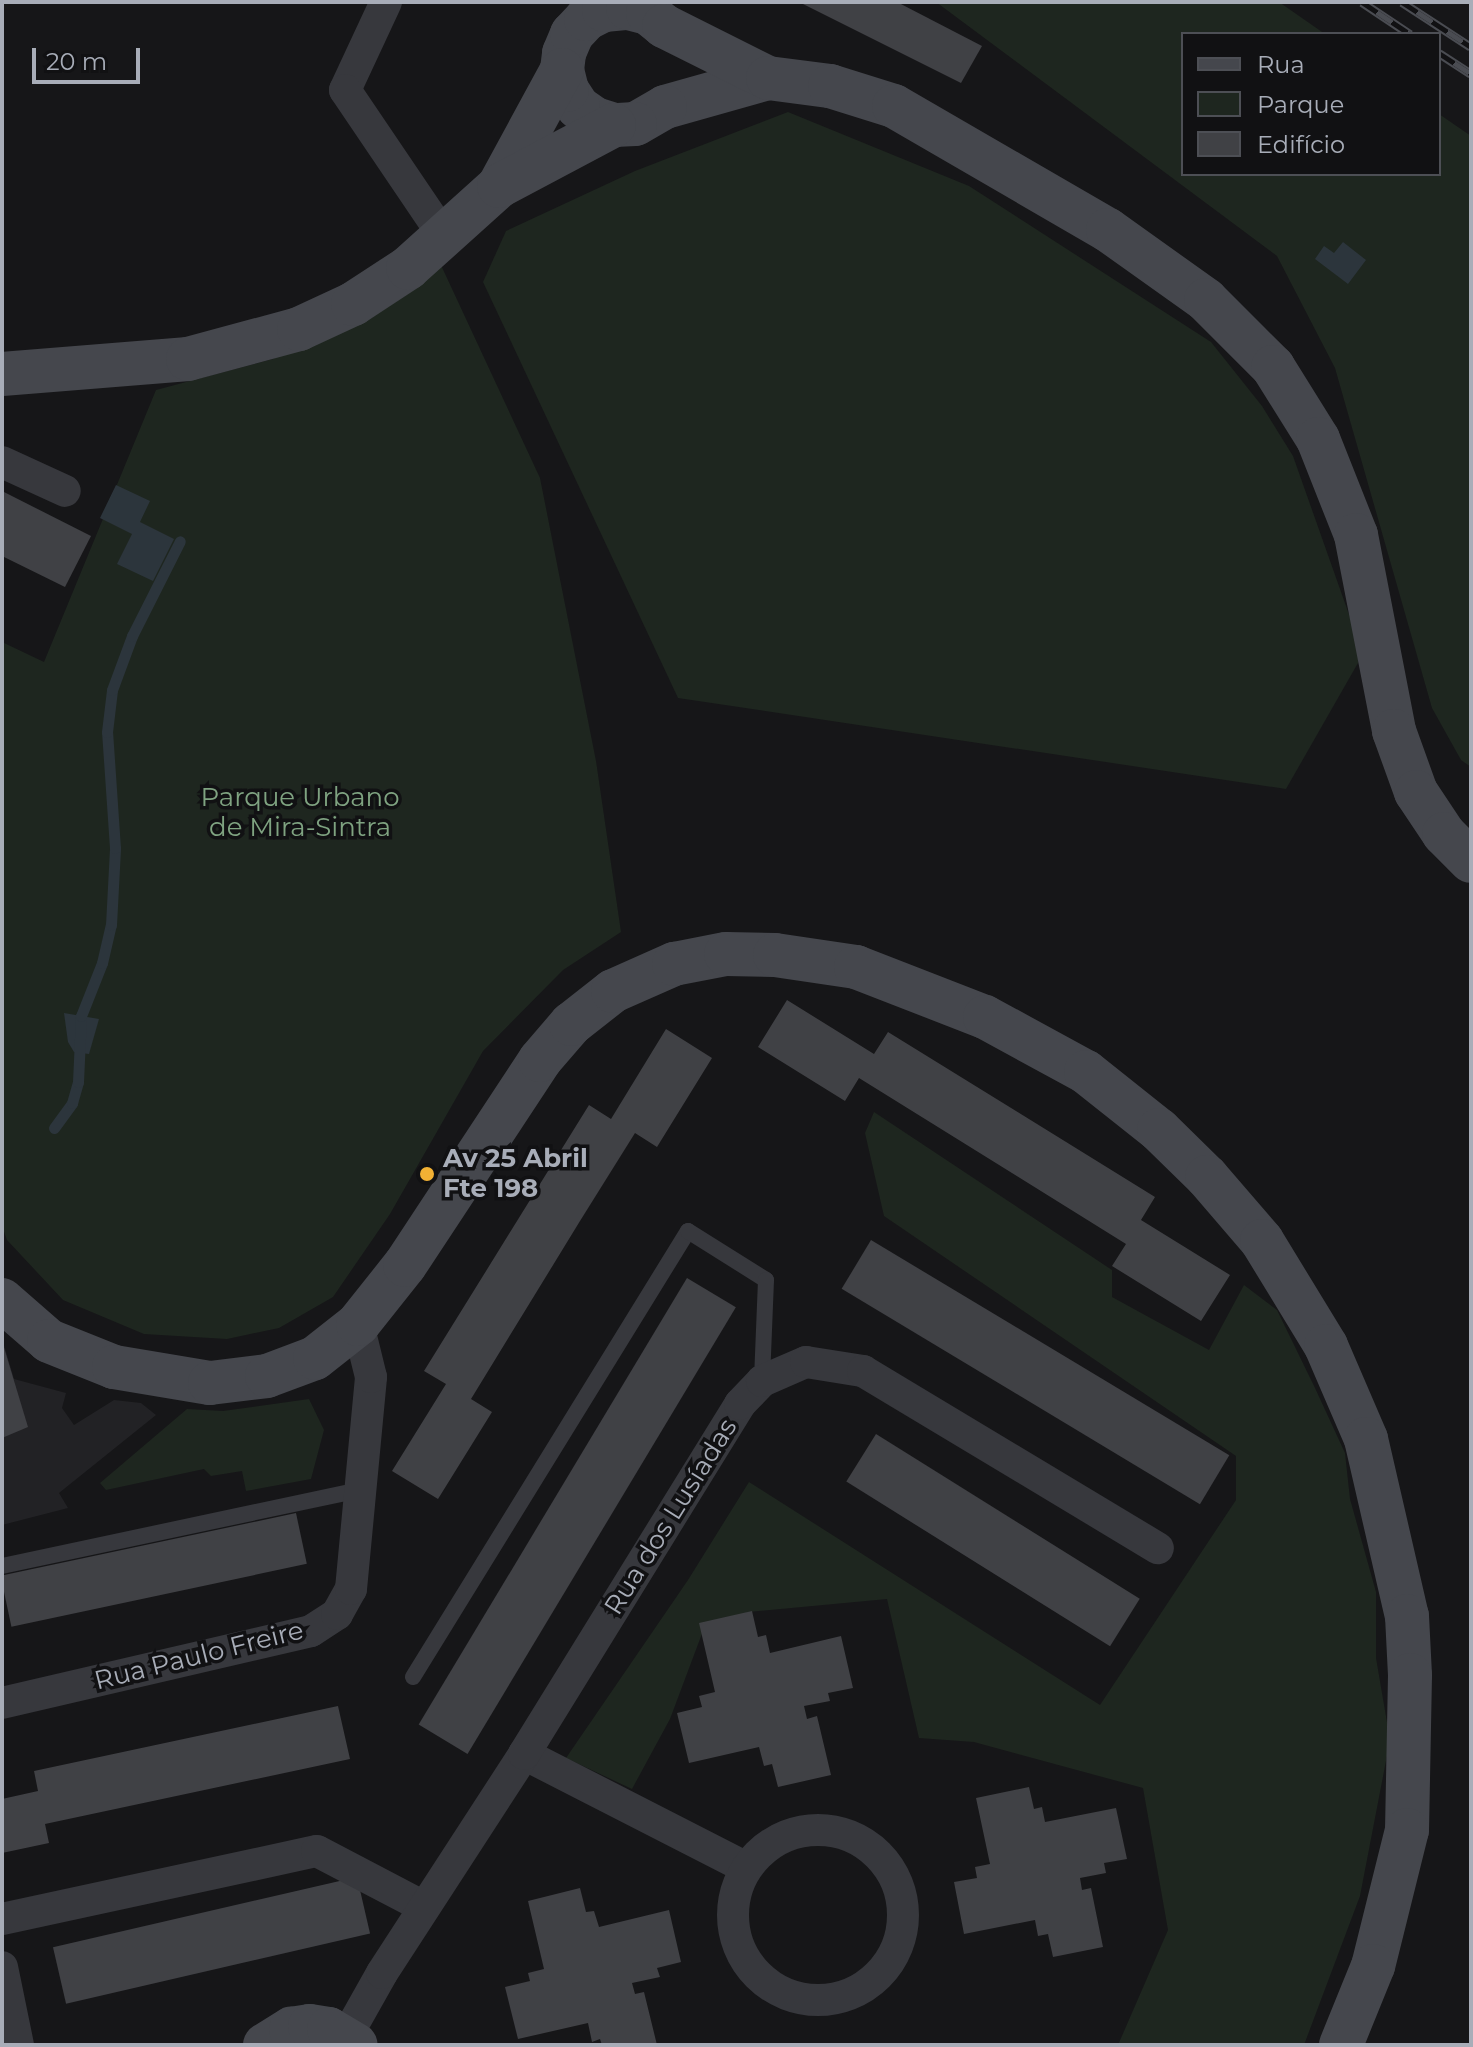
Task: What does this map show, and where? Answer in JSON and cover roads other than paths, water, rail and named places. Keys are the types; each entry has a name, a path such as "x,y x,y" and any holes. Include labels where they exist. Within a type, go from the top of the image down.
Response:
{"street":[{"path":"386,2 345,90 443,235"},
{"path":"768,78 665,107 635,124 614,125 595,119 578,107 567,90 562,70 564,53 583,13 628,8 652,14 768,78 830,86 894,106 1108,230 1206,300 1273,367 1318,439 1356,535 1394,731 1416,792 1462,844"},
{"path":"652,14 676,43 680,69 676,89 665,107"},
{"path":"499,186 562,70"},
{"path":"2,374 188,359 299,329 353,304 408,268 499,186 614,125"},
{"path":"2,462 65,491"},
{"path":"2,1300 49,1341 114,1367 210,1383 267,1376 315,1358 358,1324 405,1265 540,1060 571,1024 613,991 674,964 726,954 775,955 856,967 985,1017 1086,1072 1159,1130 1207,1177 1262,1241 1326,1346 1366,1439 1407,1616 1410,1675 1407,1830 1373,1966 1341,2045"},
{"name":"Rua Paulo Freire","path":"2,1703 311,1631 337,1614 351,1589 371,1377 358,1324"},
{"name":"Rua dos Lusíadas","path":"351,2041 424,1907 524,1754 740,1404 762,1381 806,1362 863,1371 1158,1548"},
{"path":"524,1754 745,1867"},
{"path":"826,1830 855,1838 884,1860 899,1886 904,1918 898,1947 885,1968 863,1988 833,1999 803,2000 784,1994 759,1977 742,1955 733,1927 734,1895 745,1867 764,1849 790,1834 826,1830"},
{"path":"2,1919 317,1851 424,1907"},
{"path":"2,1967 18,2045"},
{"path":"265,2045 291,2029 310,2026 329,2029 351,2041"}],"lane":[{"path":"413,1677 688,1231 766,1280 762,1381"},
{"path":"2,1566 359,1490"}],"waterway":[{"path":"54,1128 72,1103 78,1082 81,1016 102,963 111,925 115,848 107,732 112,690 132,636 180,541"}],"railway":[{"path":"1362,2 1407,32"},
{"path":"1402,2 1471,47"},
{"path":"1441,54 1471,74"}],"place":[{"name":"Av 25 Abril Fte 198","path":"427,1174"}],"park label":[{"name":"Parque Urbano de Mira-Sintra","path":"300,813"}]}
